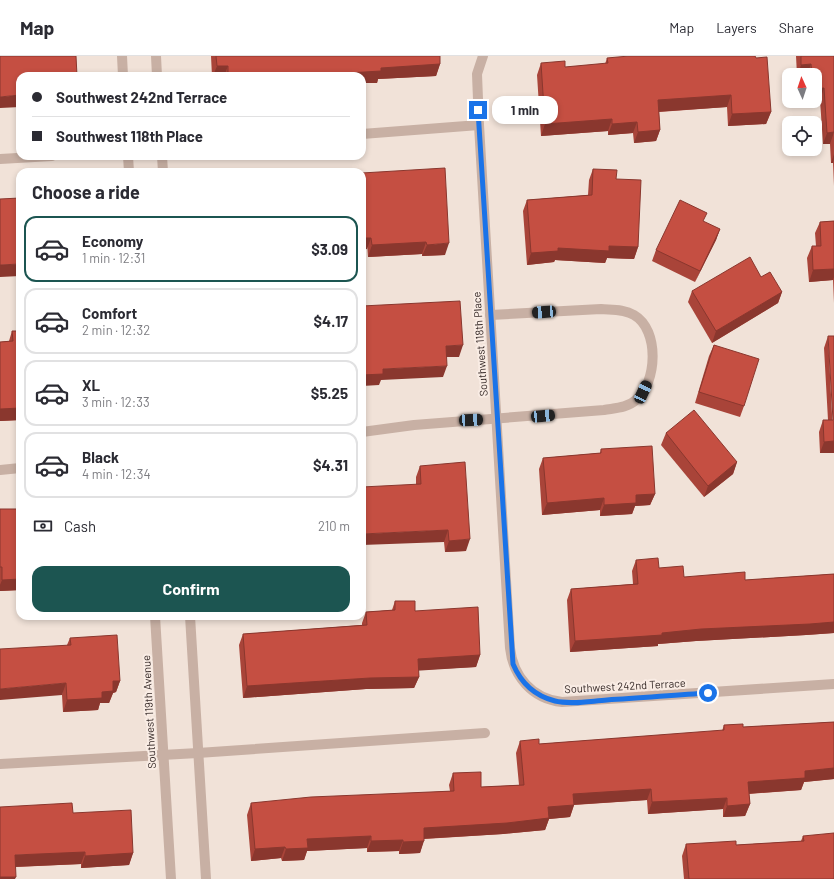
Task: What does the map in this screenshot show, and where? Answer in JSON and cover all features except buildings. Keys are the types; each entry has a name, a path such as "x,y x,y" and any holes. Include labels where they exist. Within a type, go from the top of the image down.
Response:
{"street":[{"path":"122,56 123,72"},
{"path":"156,56 157,72"},
{"name":"Southwest 118th Place","path":"483,56 477,74 479,125 511,657 516,672 527,686 538,694"},
{"path":"366,134 479,125"},
{"path":"0,160 16,159"},
{"path":"366,431 414,425 596,411 628,405 643,392 647,384 651,366 651,345 647,328 639,318 629,312 601,309 490,314"},
{"path":"0,470 16,468"},
{"name":"Southwest 119th Avenue","path":"155,620 171,879"},
{"path":"190,620 206,879"},
{"name":"Southwest 242nd Terrace","path":"538,694 556,701 582,702 834,684"},
{"path":"0,764 198,753 486,733"}],"route":[{"path":"478,110 510,648 511,657 516,672 527,686 538,694 556,701 582,702 708,693"}]}
